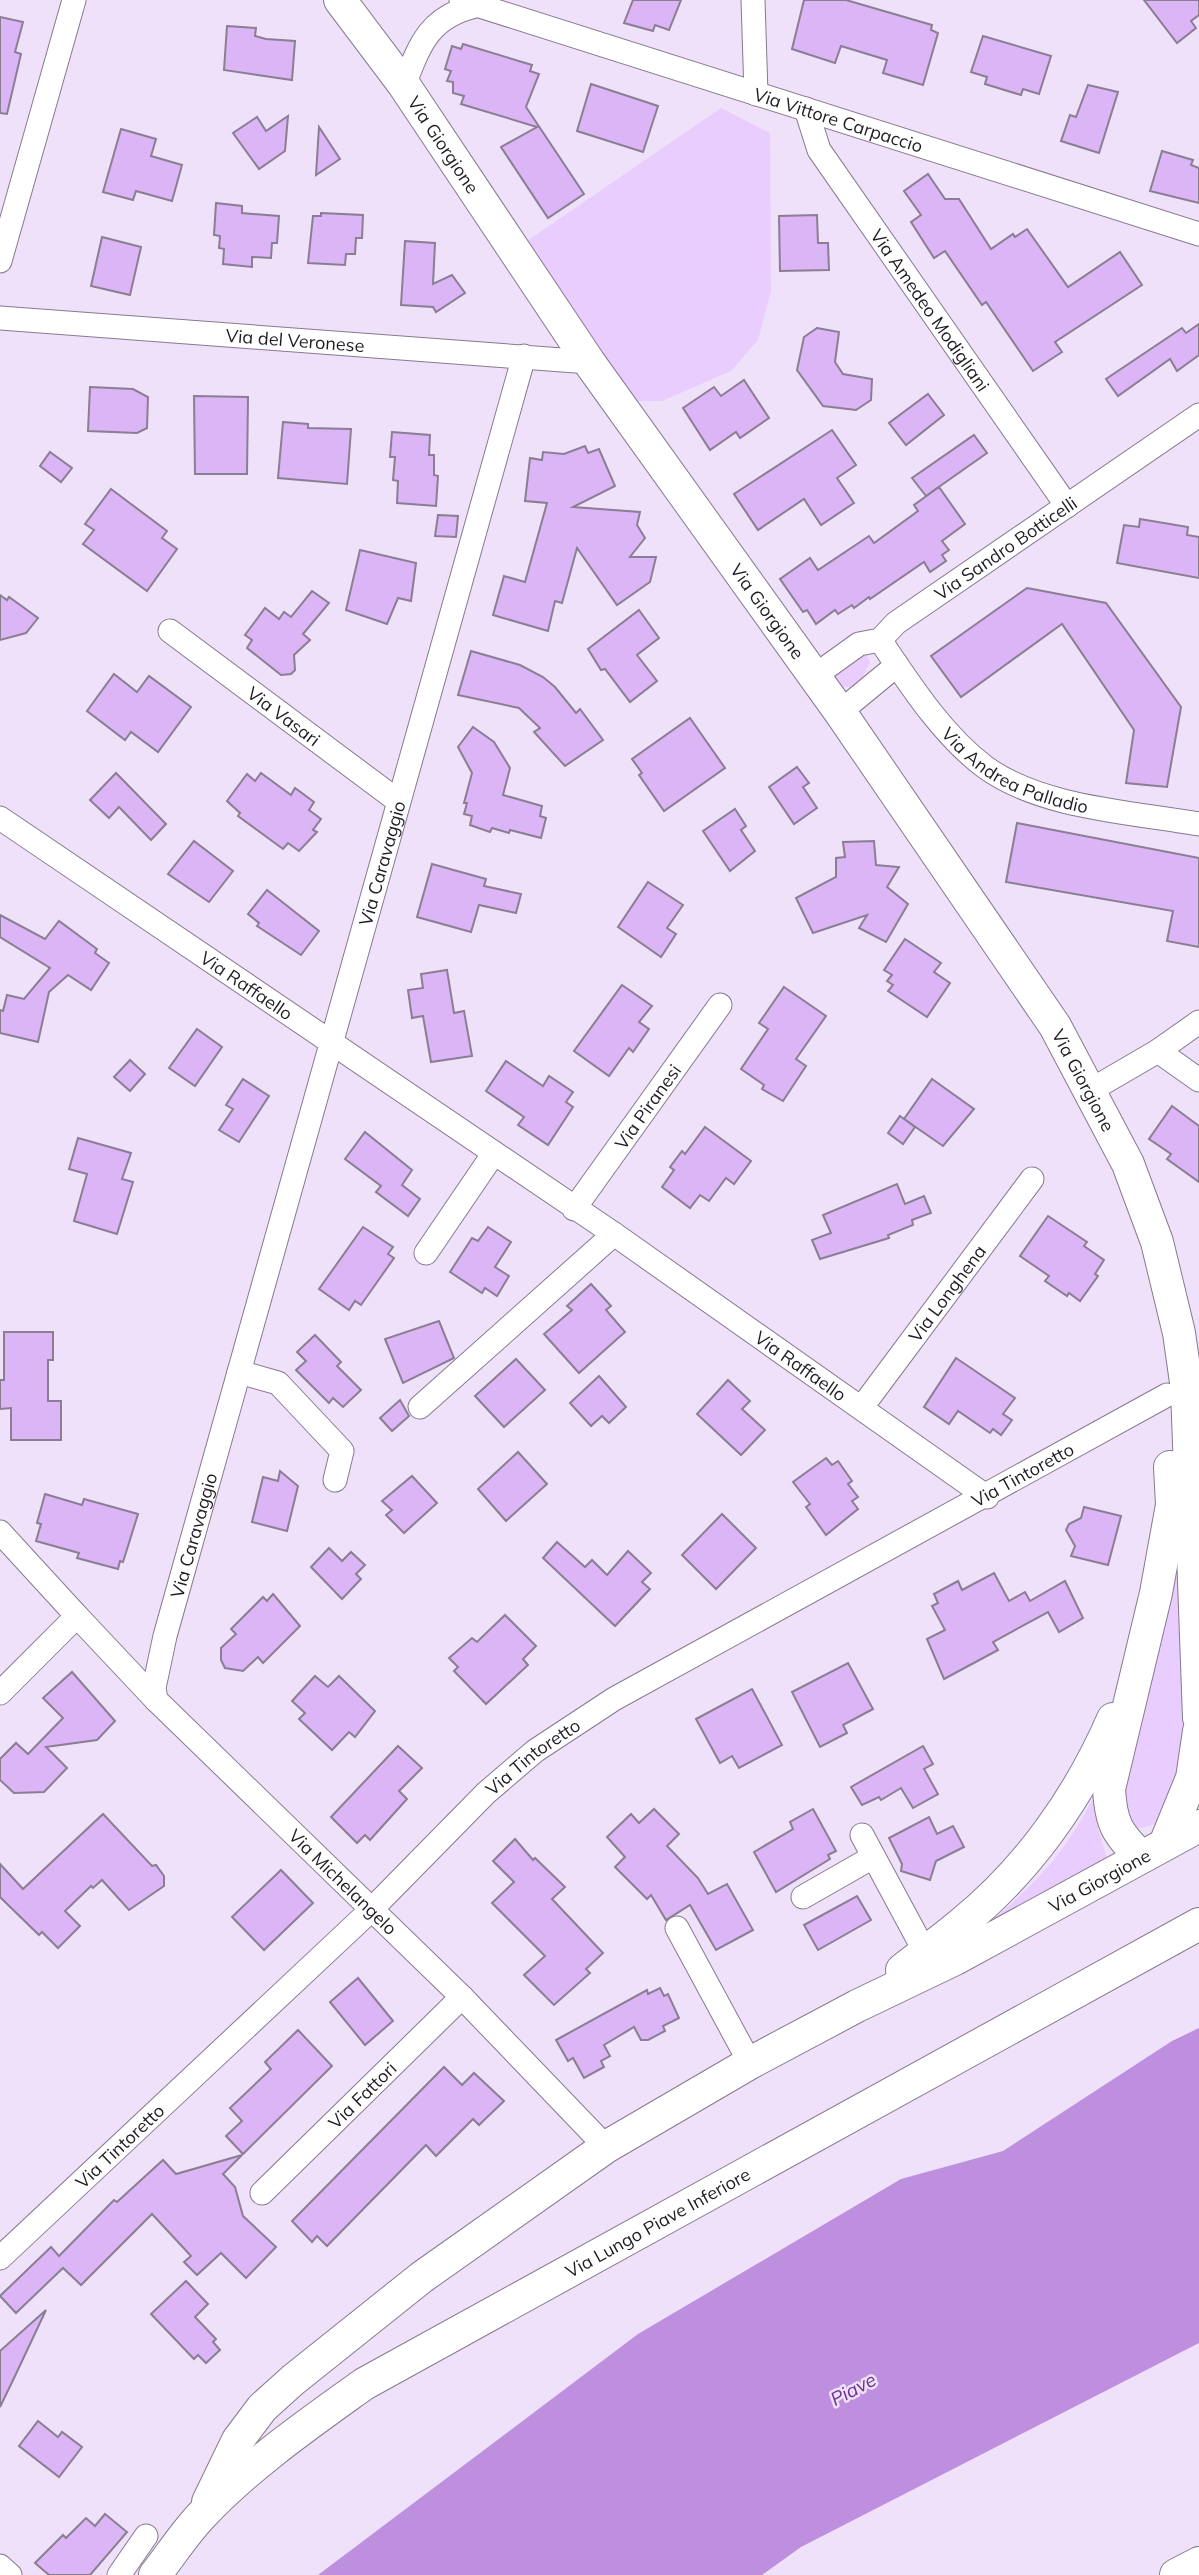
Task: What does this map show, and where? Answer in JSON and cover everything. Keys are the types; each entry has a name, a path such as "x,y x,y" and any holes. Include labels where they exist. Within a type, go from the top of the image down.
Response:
{"main road":[{"name":"Via Giorgione","path":"340,0 404,85 589,362 840,712 1055,1026 1091,1090 1128,1164 1157,1242 1179,1333 1187,1390 1199,1718"},
{"name":"Via Giorgione","path":"1153,1851 1118,1834 1110,1814 1109,1789 1156,1593 1172,1505 1157,1242"},
{"name":"Via Giorgione","path":"857,2006 963,1923 1016,1872 1056,1822 1098,1754 1143,1646"},
{"path":"1153,1851 1192,1778 1199,1731"},
{"path":"1153,1851 1199,1826"},
{"name":"Via Giorgione","path":"201,2516 238,2440 262,2408 422,2277 606,2147 750,2063 857,2006 955,1959 1153,1851"},
{"name":"Via Lungo Piave Inferiore","path":"155,2575 201,2516 282,2442 364,2384 1199,1924"},
{"path":"1176,2575 1199,2563"}],"street":[{"path":"0,261 74,0"},
{"path":"753,0 756,94"},
{"name":"Via Vittore Carpaccio","path":"404,85 416,54 435,23 468,3 1199,234"},
{"name":"Via Amedeo Modigliani","path":"806,109 820,150 1066,506"},
{"name":"Via del Veronese","path":"0,318 589,362"},
{"name":"Via Caravaggio","path":"156,1700 154,1688 165,1636 524,356"},
{"name":"Via Sandro Botticelli","path":"813,677 859,644 880,640 896,623 1199,415"},
{"name":"Via Vasari","path":"170,631 398,801"},
{"name":"Via Andrea Palladio","path":"880,640 966,750 1005,780 1054,799 1199,824"},
{"path":"840,712 897,665"},
{"name":"Via Raffaello","path":"0,818 614,1234 987,1497"},
{"name":"Via Piranesi","path":"574,1209 720,1005"},
{"path":"1091,1090 1158,1051 1199,1022"},
{"path":"1158,1051 1199,1080"},
{"path":"426,1253 494,1153"},
{"name":"Via Longhena","path":"862,1407 1032,1179"},
{"path":"420,1407 614,1234"},
{"path":"239,1372 278,1383 342,1451 335,1480"},
{"name":"Via Tintoretto","path":"0,2258 370,1911 485,1793 535,1751 614,1699 987,1497 1167,1395"},
{"name":"Via Michelangelo","path":"0,1532 156,1700 370,1911 462,1997 606,2147"},
{"path":"0,1693 77,1616"},
{"path":"862,1835 925,1952"},
{"path":"803,1897 873,1857"},
{"path":"677,1928 750,2063"},
{"name":"Via Fattori","path":"262,2193 462,1997"},
{"path":"119,2575 146,2536"},
{"path":"0,2566 10,2575"}],"shaded area":[{"path":"721,108 770,133 771,291 758,340 731,371 662,401 635,401 527,241"},
{"path":"865,653 870,662 861,682 840,687 834,676"},
{"path":"1180,1535 1190,1749 1166,1814 1155,1824 1141,1828 1122,1824 1124,1780 1165,1626"},
{"path":"1096,1791 1098,1829 1109,1864 985,1925 1019,1897 1049,1865 1075,1830"}],"water":[{"name":"Piave","path":"1199,2028 1199,2343 801,2547 762,2575 318,2575 638,2334 901,2179 1003,2151 1172,2041"}],"building":[{"path":"633,0 681,0 669,30 655,25 653,31 624,23"},
{"path":"804,0 846,0 932,25 931,30 938,33 923,85 883,73 887,60 841,46 835,63 792,49"},
{"path":"1144,0 1199,0 1199,15 1191,21 1196,28 1177,43"},
{"path":"0,17 23,22 15,52 21,54 7,114 0,113"},
{"path":"227,26 256,28 255,36 266,39 295,41 292,80 224,70"},
{"path":"983,36 1051,56 1039,94 1023,89 1021,95 985,84 987,77 971,72"},
{"path":"463,44 532,65 530,71 539,74 526,107 584,194 548,218 501,147 537,127 461,104 464,96 453,93 453,82 447,81 451,71 445,69 452,46 461,49"},
{"path":"591,84 658,106 643,152 577,131"},
{"path":"1088,85 1118,92 1099,153 1061,141 1070,115 1076,117"},
{"path":"288,116 285,151 259,169 233,133 257,117 266,131"},
{"path":"319,127 340,159 316,175"},
{"path":"121,129 156,139 151,156 182,165 172,201 136,191 133,200 103,192"},
{"path":"1162,151 1193,160 1191,165 1199,168 1199,203 1150,191"},
{"path":"928,174 945,199 959,199 991,249 1013,234 1015,237 1027,229 1068,287 1120,252 1142,285 1055,342 1062,352 1033,371 986,302 982,305 945,251 934,258 911,222 921,215 904,191"},
{"path":"216,203 242,206 242,213 279,216 277,243 272,243 271,258 252,257 252,267 223,264 224,249 219,248 220,236 214,235"},
{"path":"321,213 363,215 362,238 356,238 355,254 346,254 345,265 308,263 313,216 321,216"},
{"path":"817,215 818,243 828,243 829,270 780,271 779,216"},
{"path":"102,237 141,247 130,295 91,286"},
{"path":"405,241 435,243 433,284 452,275 465,293 436,312 433,307 401,305"},
{"path":"1199,324 1199,355 1177,371 1170,359 1118,396 1106,379 1182,328 1186,333"},
{"path":"817,328 839,332 835,362 843,374 872,379 871,400 856,410 823,406 797,370 804,337"},
{"path":"744,380 769,418 740,438 736,432 710,450 683,408 714,387 721,396"},
{"path":"90,387 133,389 148,397 147,428 137,433 88,431"},
{"path":"928,394 944,415 906,445 889,423"},
{"path":"194,396 248,397 247,474 195,474"},
{"path":"283,422 308,424 308,428 351,429 347,484 278,478"},
{"path":"832,430 856,465 837,478 854,503 821,525 804,499 758,530 734,494"},
{"path":"392,432 430,435 429,455 434,455 434,475 438,476 436,506 397,503 398,481 393,480 395,457 390,457"},
{"path":"974,435 987,453 926,496 912,478"},
{"path":"585,446 588,453 599,449 615,486 573,507 640,512 637,525 645,538 630,557 656,557 650,582 617,605 577,548 562,603 555,601 548,631 493,615 504,576 525,582 547,503 525,501 530,458 542,460 543,452 564,454"},
{"path":"50,452 72,468 61,482 40,466"},
{"path":"939,487 965,524 942,541 949,550 942,555 946,561 930,572 924,562 870,599 869,597 854,608 852,605 838,614 835,610 816,624 807,610 803,612 780,579 810,558 818,570 869,536 874,543 918,511 914,505"},
{"path":"111,489 167,531 162,538 177,549 147,591 83,544 94,530 85,524"},
{"path":"438,515 458,516 456,537 435,536"},
{"path":"1140,519 1188,527 1187,535 1199,537 1199,578 1117,563 1124,525 1139,527"},
{"path":"360,550 416,563 411,601 398,598 387,624 346,610"},
{"path":"1027,588 1106,603 1181,707 1167,787 1126,783 1134,730 1062,624 961,697 931,656"},
{"path":"312,591 329,603 303,634 310,640 294,655 295,670 291,674 281,675 247,648 252,640 245,635 265,608 279,619 284,612 291,617"},
{"path":"0,595 7,600 9,597 38,618 26,633 0,640"},
{"path":"639,610 659,638 637,655 657,681 630,702 605,669 601,670 588,649"},
{"path":"471,651 520,665 543,677 576,713 580,709 603,740 565,766 534,732 540,728 519,708 458,695"},
{"path":"114,674 137,692 149,676 191,707 158,752 131,732 125,740 87,711"},
{"path":"690,718 725,768 664,811 639,775 642,773 632,759"},
{"path":"473,727 494,742 510,768 503,795 542,806 540,816 546,818 541,838 510,830 509,833 492,828 490,832 470,825 472,816 464,814 467,803 464,803 472,773 458,747"},
{"path":"797,767 809,783 803,787 817,808 794,824 769,787"},
{"path":"116,773 166,824 151,840 119,807 109,818 90,800"},
{"path":"261,773 291,795 295,788 314,802 309,810 321,819 313,830 317,832 299,851 288,843 283,849 238,816 240,813 227,801 247,774 255,781"},
{"path":"735,809 746,826 741,830 755,851 730,871 703,831"},
{"path":"1017,823 1199,858 1199,947 1167,941 1173,911 1006,882"},
{"path":"194,841 233,871 209,902 168,874"},
{"path":"874,841 876,865 899,867 887,887 908,904 886,942 859,928 867,915 813,933 796,898 836,877 836,858 845,857 843,842"},
{"path":"432,864 486,879 484,886 521,894 516,913 479,905 471,932 417,917"},
{"path":"648,882 683,905 667,928 676,934 661,957 618,927"},
{"path":"267,890 319,931 301,955 257,926 259,923 248,914"},
{"path":"0,915 45,939 59,921 97,949 95,953 109,963 91,990 68,975 49,992 38,1042 0,1033 0,1010 3,1011 7,995 24,999 50,968 0,937"},
{"path":"905,939 941,963 934,972 950,983 927,1017 888,991 893,985 887,981 892,975 884,970"},
{"path":"447,970 454,1013 464,1011 472,1056 431,1062 423,1016 412,1018 408,990 423,988 421,974"},
{"path":"622,985 652,1006 639,1022 649,1029 633,1052 629,1048 609,1076 574,1051"},
{"path":"784,987 826,1016 796,1059 806,1066 783,1101 762,1089 764,1085 741,1069 768,1029 759,1023"},
{"path":"197,1029 222,1047 195,1086 169,1068"},
{"path":"130,1060 145,1074 130,1091 114,1077"},
{"path":"506,1061 543,1086 549,1076 573,1092 566,1102 573,1107 548,1145 518,1125 524,1117 486,1091"},
{"path":"243,1079 269,1096 239,1142 219,1130 233,1109 226,1105"},
{"path":"932,1079 974,1109 943,1146 904,1119"},
{"path":"1172,1106 1199,1126 1199,1182 1167,1159 1171,1154 1149,1139"},
{"path":"900,1116 915,1127 903,1144 888,1133"},
{"path":"705,1127 751,1161 734,1184 726,1178 709,1201 700,1195 690,1208 662,1187 674,1170 670,1167 682,1151 685,1154"},
{"path":"365,1132 412,1170 402,1185 420,1199 408,1216 376,1192 381,1186 345,1159"},
{"path":"78,1138 131,1153 122,1179 133,1182 117,1234 74,1221 87,1174 69,1169"},
{"path":"897,1184 905,1204 924,1196 931,1213 912,1220 913,1225 888,1235 889,1238 820,1259 812,1240 831,1233 823,1215"},
{"path":"1048,1216 1087,1242 1084,1246 1104,1260 1095,1274 1098,1276 1080,1301 1069,1293 1067,1296 1045,1281 1049,1276 1020,1256"},
{"path":"363,1227 393,1247 388,1254 394,1258 361,1305 355,1301 349,1310 319,1289"},
{"path":"488,1227 511,1242 495,1267 509,1276 497,1296 485,1288 482,1293 450,1272 472,1238 478,1241"},
{"path":"591,1284 611,1306 606,1310 625,1332 579,1373 544,1334 572,1310 567,1306"},
{"path":"439,1321 454,1358 403,1383 385,1339"},
{"path":"4,1332 53,1332 53,1360 48,1360 48,1401 61,1401 61,1440 11,1440 11,1408 0,1409 0,1380 4,1380"},
{"path":"315,1335 341,1362 337,1366 361,1390 343,1407 333,1398 329,1403 296,1370 306,1361 297,1352"},
{"path":"956,1358 1015,1398 1003,1414 1012,1420 1001,1435 993,1429 990,1433 958,1411 949,1424 924,1407"},
{"path":"516,1359 545,1390 504,1427 475,1396"},
{"path":"599,1376 626,1407 609,1423 602,1416 591,1426 570,1403"},
{"path":"728,1380 750,1401 742,1409 765,1430 741,1455 697,1414"},
{"path":"400,1400 409,1416 392,1431 380,1418"},
{"path":"518,1452 547,1484 506,1521 478,1489"},
{"path":"826,1458 832,1465 838,1461 852,1481 848,1484 858,1497 852,1501 858,1509 826,1535 806,1507 810,1504 793,1482"},
{"path":"280,1471 298,1486 287,1531 252,1522 263,1477 278,1481"},
{"path":"412,1476 437,1503 404,1533 386,1515 392,1510 382,1501"},
{"path":"45,1494 82,1505 84,1499 138,1514 123,1562 120,1561 118,1569 77,1558 79,1553 36,1541 41,1524 37,1523"},
{"path":"1084,1507 1121,1516 1108,1565 1071,1556 1075,1546 1066,1530 1069,1524 1081,1518"},
{"path":"722,1514 756,1548 716,1589 682,1555"},
{"path":"557,1542 585,1567 592,1560 607,1575 628,1551 651,1573 642,1582 650,1589 615,1626 543,1558"},
{"path":"329,1548 342,1561 351,1552 365,1565 356,1574 361,1579 342,1599 311,1567"},
{"path":"994,1573 1009,1601 1025,1592 1030,1601 1065,1581 1083,1618 1059,1632 1048,1612 993,1642 998,1650 944,1679 927,1639 945,1630 932,1606 938,1603 934,1594 958,1581 962,1590"},
{"path":"273,1594 300,1626 263,1663 258,1657 243,1671 225,1668 221,1660 221,1648 236,1634 231,1629 263,1597 267,1601"},
{"path":"505,1615 536,1646 523,1659 528,1665 486,1704 454,1671 458,1667 449,1658 472,1638 477,1642"},
{"path":"848,1663 873,1709 843,1725 847,1733 820,1747 792,1692"},
{"path":"72,1672 115,1721 97,1740 46,1747 67,1768 44,1792 14,1793 0,1780 0,1759 16,1743 28,1754 63,1718 43,1698"},
{"path":"315,1676 328,1687 339,1676 375,1711 355,1737 349,1732 332,1750 299,1719 305,1713 292,1701"},
{"path":"752,1689 782,1745 739,1768 732,1756 720,1763 696,1719"},
{"path":"398,1746 422,1768 399,1791 407,1799 370,1840 365,1835 357,1843 331,1817"},
{"path":"923,1746 933,1764 924,1769 938,1794 913,1808 901,1788 881,1800 879,1797 862,1805 851,1787"},
{"path":"654,1809 679,1834 667,1846 698,1878 708,1894 727,1884 753,1930 716,1950 690,1905 666,1920 651,1895 647,1899 615,1867 625,1857 607,1837 631,1814 639,1823"},
{"path":"813,1809 836,1851 828,1855 830,1859 776,1892 754,1852 793,1829 790,1822"},
{"path":"103,1814 152,1866 156,1865 164,1876 164,1886 129,1910 102,1880 93,1888 91,1886 65,1911 80,1926 58,1948 42,1932 39,1935 0,1897 0,1864 23,1889"},
{"path":"929,1817 937,1834 953,1826 964,1847 936,1861 930,1880 901,1871 902,1864 889,1838"},
{"path":"515,1839 533,1860 535,1858 565,1887 552,1899 603,1953 586,1969 590,1973 554,2005 524,1975 545,1956 492,1903 514,1882 493,1861"},
{"path":"281,1870 313,1903 264,1950 232,1917"},
{"path":"857,1896 871,1920 818,1950 804,1925"},
{"path":"358,1978 393,2021 365,2045 330,2002"},
{"path":"660,1988 664,1996 668,1994 679,2018 663,2026 665,2031 648,2040 641,2040 634,2027 604,2045 610,2056 601,2061 604,2067 584,2078 573,2058 568,2061 556,2040 647,1990 648,1994"},
{"path":"298,2030 332,2066 243,2154 226,2136 242,2121 230,2108 271,2069 265,2062"},
{"path":"444,2067 462,2085 474,2073 504,2101 479,2125 473,2119 436,2156 426,2145 327,2246 317,2236 312,2242 292,2221"},
{"path":"242,2155 223,2174 235,2187 243,2216 276,2247 246,2278 221,2253 197,2275 184,2262 191,2256 152,2214 81,2285 63,2268 16,2313 0,2296 51,2247 59,2256 114,2200 117,2202 163,2160 176,2174"},
{"path":"186,2281 208,2304 195,2317 216,2339 213,2342 220,2350 206,2363 198,2355 194,2359 151,2314"},
{"path":"46,2310 15,2376 0,2407 0,2351"},
{"path":"38,2421 58,2437 62,2432 82,2447 59,2477 19,2446"},
{"path":"105,2514 127,2532 90,2575 49,2575 35,2563 63,2535 66,2538 86,2518 95,2526"}]}
